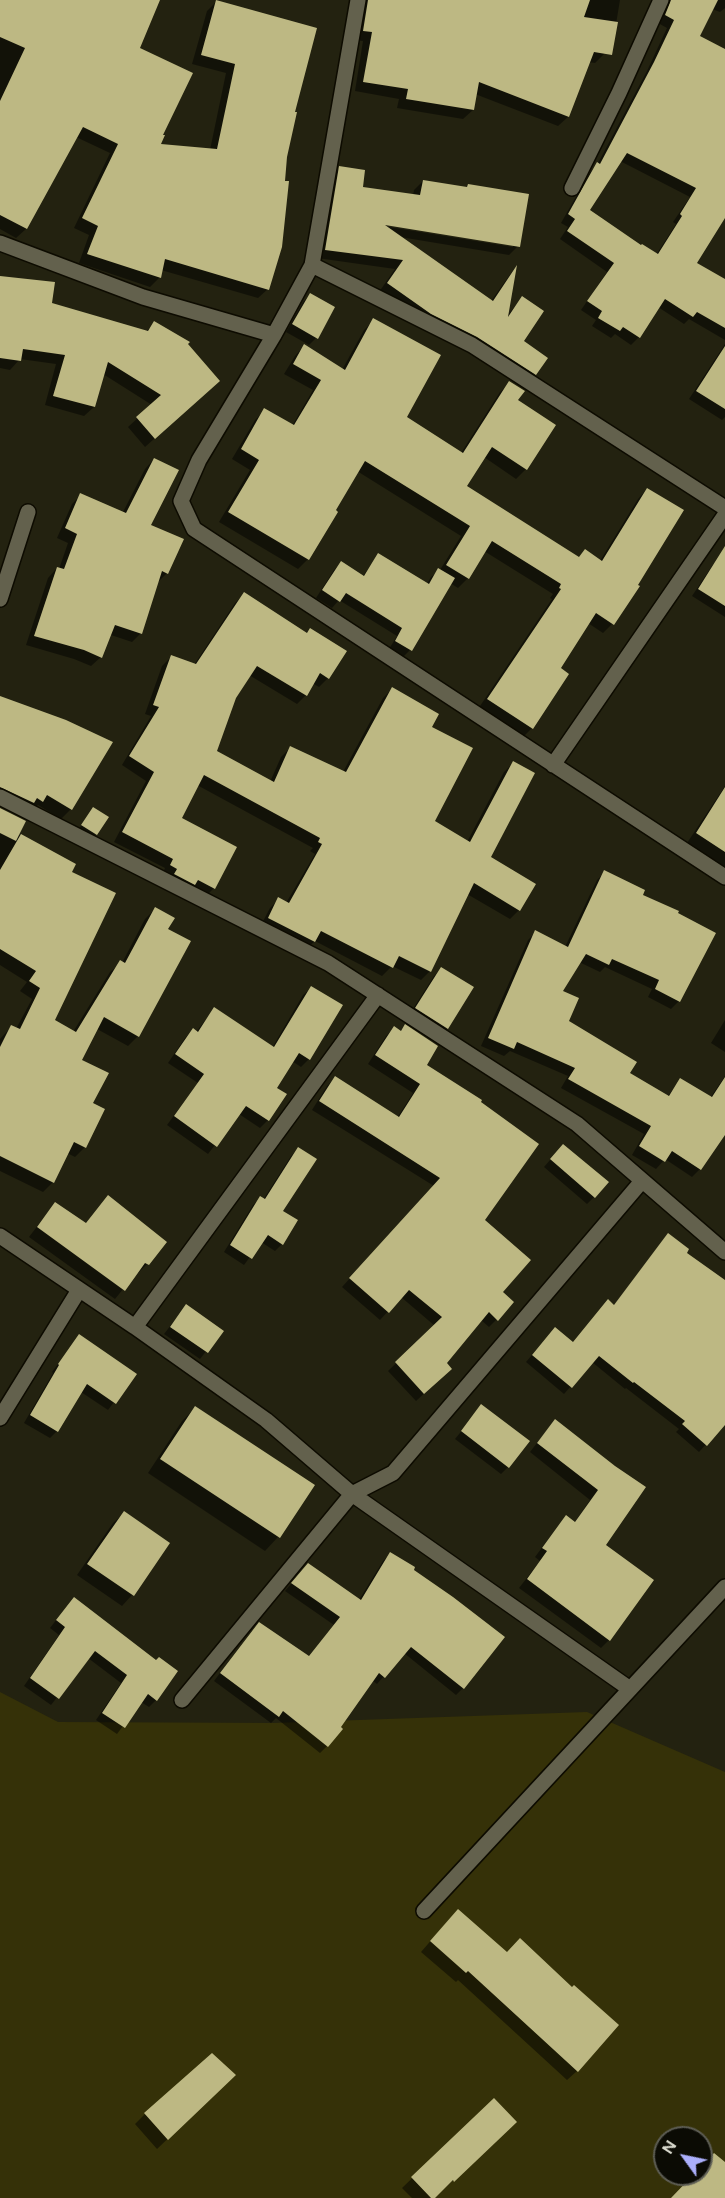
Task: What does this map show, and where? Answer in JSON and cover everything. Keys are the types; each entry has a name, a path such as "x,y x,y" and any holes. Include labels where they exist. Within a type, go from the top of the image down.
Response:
{"street":[{"path":"358,0 312,265 274,335 199,460 181,501 194,529 725,877"},
{"path":"572,188 619,93 661,0"},
{"path":"0,243 143,297 274,335"},
{"path":"312,265 472,345 725,508"},
{"path":"0,599 27,512"},
{"path":"553,765 725,515"},
{"path":"0,797 328,963 577,1124 725,1252"},
{"path":"135,1327 378,995"},
{"path":"182,1700 352,1494 393,1473 642,1181"},
{"path":"0,1236 135,1327 266,1420 352,1494 630,1689"},
{"path":"0,1418 79,1290"},
{"path":"424,1911 725,1587"}],"shaded area":[{"path":"0,1692 58,1722 273,1723 587,1712 725,1772 725,2198 0,2198"}],"building":[{"path":"0,0 160,0 140,48 193,73 163,135 165,135 161,144 217,149 235,64 201,55 216,0 317,28 295,112 297,112 287,157 285,181 289,181 282,247 269,290 165,259 161,278 87,254 98,226 82,218 118,144 83,127 27,229 0,215 0,101 25,48 0,37"},
{"path":"368,0 590,0 584,17 618,22 612,55 594,52 569,117 479,82 474,110 406,99 408,89 363,82 372,32 363,31"},
{"path":"671,0 718,0 700,36 725,49 725,218 697,263 725,279 725,328 697,312 693,317 665,299 640,338 623,327 620,331 598,318 602,311 587,301 614,263 567,231 575,219 568,214 597,162 600,164 654,62 674,20 665,15","holes":["627,153 696,188 680,214 682,216 658,254 590,210"]},
{"path":"339,166 365,170 363,187 420,195 423,180 467,187 468,184 529,194 520,247 385,225 493,301 517,265 508,317 522,296 544,311 524,341 548,358 536,375 477,337 431,314 387,283 403,260 325,250"},
{"path":"0,276 55,282 52,303 148,331 154,321 190,342 188,344 220,381 155,439 136,417 161,395 108,362 95,407 53,396 65,355 23,349 21,361 0,358"},
{"path":"310,293 335,307 318,339 292,324"},
{"path":"373,318 441,355 407,417 463,453 509,381 525,391 518,400 556,425 527,470 492,447 467,486 579,557 585,549 602,561 647,488 684,510 638,585 640,586 614,625 596,613 561,668 569,674 533,729 487,699 561,589 559,588 561,584 492,541 469,579 446,565 470,526 365,461 309,560 228,512 259,460 241,449 264,408 294,425 321,380 293,364 304,344 345,370"},
{"path":"725,346 725,409 696,391"},
{"path":"154,458 179,470 151,525 184,539 168,574 162,571 142,634 115,625 102,658 84,650 34,636 57,567 64,569 77,534 65,528 80,493 126,513"},
{"path":"725,546 725,606 698,589"},
{"path":"378,553 429,584 438,568 455,578 412,651 395,641 402,628 346,593 340,602 322,590 341,561 364,576"},
{"path":"244,592 307,633 310,628 347,651 329,679 320,673 307,696 257,666 236,698 217,751 274,782 290,746 346,772 392,687 439,714 432,727 473,748 435,821 470,842 513,761 535,773 491,857 536,884 520,911 474,883 431,972 399,956 393,968 321,931 315,942 268,918 278,897 289,903 322,844 318,842 320,838 204,775 182,818 237,847 215,889 198,880 195,885 174,874 177,869 170,865 173,859 122,832 154,772 129,756 159,707 153,705 171,655 196,664"},
{"path":"0,696 66,720 113,742 72,810 47,795 43,802 37,798 34,803 0,787"},
{"path":"725,787 725,852 696,833"},
{"path":"93,807 109,817 97,835 81,825"},
{"path":"0,808 26,821 16,841 0,833"},
{"path":"21,834 76,864 72,872 116,893 55,1020 76,1032 120,960 125,963 155,907 175,918 168,929 191,941 139,1037 104,1017 82,1060 109,1073 93,1103 105,1109 86,1148 74,1142 54,1183 0,1156 0,1047 11,1025 20,1029 40,988 29,981 36,971 0,949 0,870"},
{"path":"604,870 645,890 643,895 679,911 678,913 716,933 680,1002 655,989 659,980 612,959 609,965 586,954 563,991 579,998 569,1021 637,1062 630,1073 669,1096 680,1078 712,1097 725,1077 725,1135 701,1170 672,1151 665,1162 639,1146 651,1126 568,1079 575,1068 517,1042 514,1049 488,1038 535,930 568,947"},
{"path":"441,967 474,987 448,1029 415,1008"},
{"path":"311,986 343,1005 310,1060 299,1053 277,1088 287,1094 269,1121 246,1106 217,1147 174,1116 204,1074 175,1054 193,1028 198,1032 214,1007 274,1047"},
{"path":"405,1024 438,1046 427,1065 482,1100 481,1102 539,1144 485,1220 531,1260 503,1292 514,1302 498,1321 489,1312 447,1363 452,1369 424,1394 395,1362 442,1317 409,1290 389,1313 349,1278 440,1178 319,1101 335,1076 399,1117 420,1084 375,1055 394,1026 401,1031"},
{"path":"563,1144 609,1182 595,1198 550,1159"},
{"path":"298,1147 317,1159 283,1211 298,1220 283,1245 268,1235 252,1259 230,1245 260,1196 265,1199"},
{"path":"108,1195 167,1242 149,1265 145,1263 125,1291 37,1227 55,1202 86,1223"},
{"path":"668,1233 689,1249 687,1253 725,1280 725,1425 707,1446 682,1424 685,1421 599,1356 572,1388 532,1355 555,1327 573,1342 608,1299 614,1305"},
{"path":"186,1304 224,1331 208,1353 170,1327"},
{"path":"79,1334 137,1374 116,1404 87,1384 58,1432 30,1415 58,1364"},
{"path":"481,1404 530,1441 509,1468 461,1431"},
{"path":"195,1406 315,1485 280,1538 160,1459"},
{"path":"555,1419 646,1487 606,1545 654,1580 610,1641 527,1579 547,1551 542,1548 566,1515 575,1522 598,1490 537,1443"},
{"path":"124,1511 170,1543 134,1596 87,1564"},
{"path":"390,1552 415,1567 414,1570 505,1637 464,1689 411,1647 385,1678 379,1673 341,1727 343,1729 328,1747 283,1711 279,1717 220,1673 259,1622 309,1656 340,1617 291,1583 308,1563 361,1600"},
{"path":"74,1597 156,1660 159,1657 178,1671 157,1701 148,1694 125,1728 102,1713 127,1675 95,1651 59,1699 30,1678 65,1627 56,1620"},
{"path":"458,1909 507,1952 520,1938 572,1987 574,1985 619,2025 578,2072 468,1971 466,1973 430,1941"},
{"path":"212,2053 236,2075 168,2140 144,2113"},
{"path":"494,2098 517,2122 454,2182 453,2180 435,2198 431,2198 411,2177"},
{"path":"713,2154 725,2162 725,2198 671,2198 682,2186 713,2186"}]}
